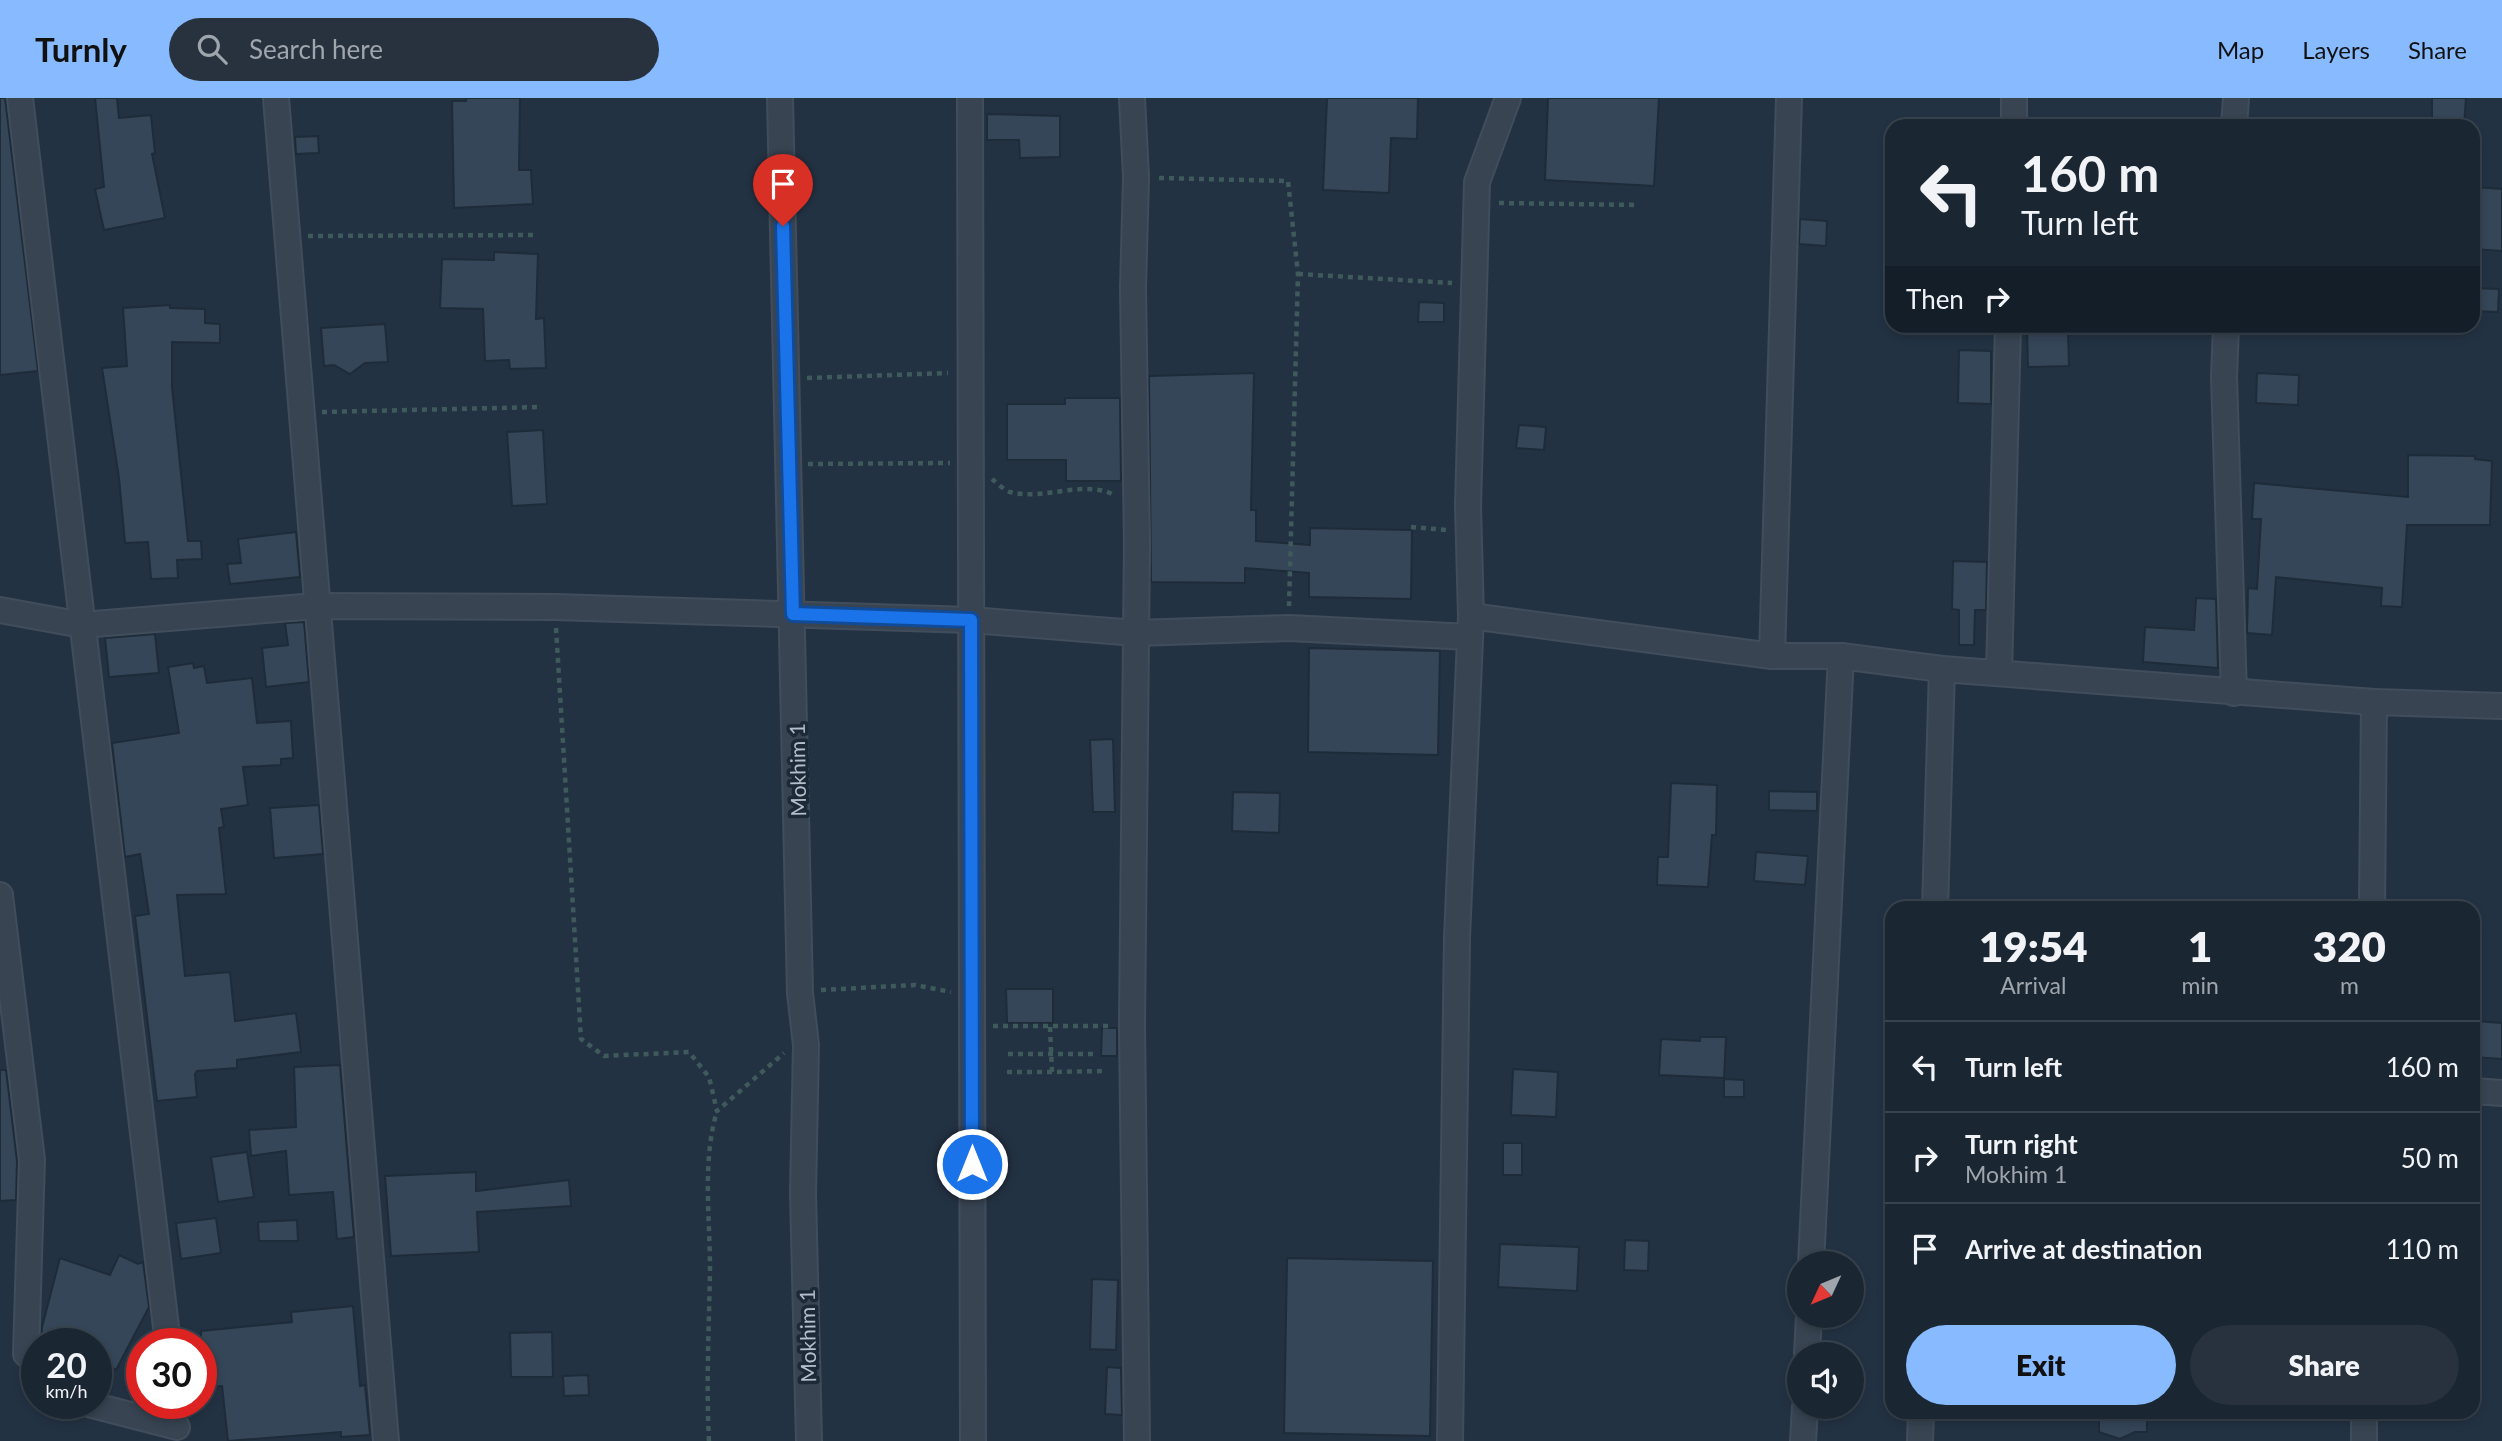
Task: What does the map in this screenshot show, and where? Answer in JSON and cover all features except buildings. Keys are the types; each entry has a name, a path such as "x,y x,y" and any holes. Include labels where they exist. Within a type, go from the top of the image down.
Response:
{"street":[{"path":"20,98 166,1328"},
{"path":"276,98 386,1441"},
{"name":"Mokhim 1","path":"780,98 800,993 806,1045 803,1193 809,1441"},
{"path":"970,98 973,1441"},
{"path":"1132,98 1136,177 1133,288 1136,633 1132,1026 1137,1441"},
{"path":"1450,1441 1457,938 1470,627 1469,532 1476,203 1477,182 1508,98"},
{"path":"1772,656 1789,98"},
{"path":"2014,98 2014,119"},
{"path":"2234,119 2236,98"},
{"path":"1999,673 2008,333"},
{"path":"2227,333 2224,377 2234,693"},
{"path":"0,610 82,625 317,606 555,607 793,614 971,620 1136,633 1289,628 1470,627 1772,656 1841,656 1942,669 2234,693 2374,702 2502,706"},
{"path":"1812,1251 1841,656"},
{"path":"1935,901 1942,669"},
{"path":"2372,901 2374,702"},
{"path":"0,895 32,1160 27,1328"},
{"path":"2480,1091 2502,1093"},
{"path":"112,1409 176,1424"},
{"path":"1804,1441 1805,1419"},
{"path":"1920,1441 1921,1419"},
{"path":"2364,1419 2364,1441"}],"path":[{"path":"1136,177 1288,181 1298,274 1289,628"},
{"path":"1476,203 1638,205"},
{"path":"286,236 534,235"},
{"path":"1298,274 1474,284"},
{"path":"787,379 970,373"},
{"path":"300,413 542,407"},
{"path":"789,464 971,463 1009,492 1050,494 1103,489 1136,508"},
{"path":"1411,527 1469,532"},
{"path":"555,607 581,1039 604,1056 689,1052 709,1077 716,1111 709,1135 710,1272 705,1377 709,1441"},
{"path":"800,993 846,986 915,985 972,996"},
{"path":"971,1025 1132,1026"},
{"path":"1050,1027 1052,1072"},
{"path":"716,1111 781,1054 806,1045"},
{"path":"1007,1054 1096,1054"},
{"path":"1007,1072 1104,1072"}],"route":[{"path":"783,226 793,614 971,620 972,1164"}]}
